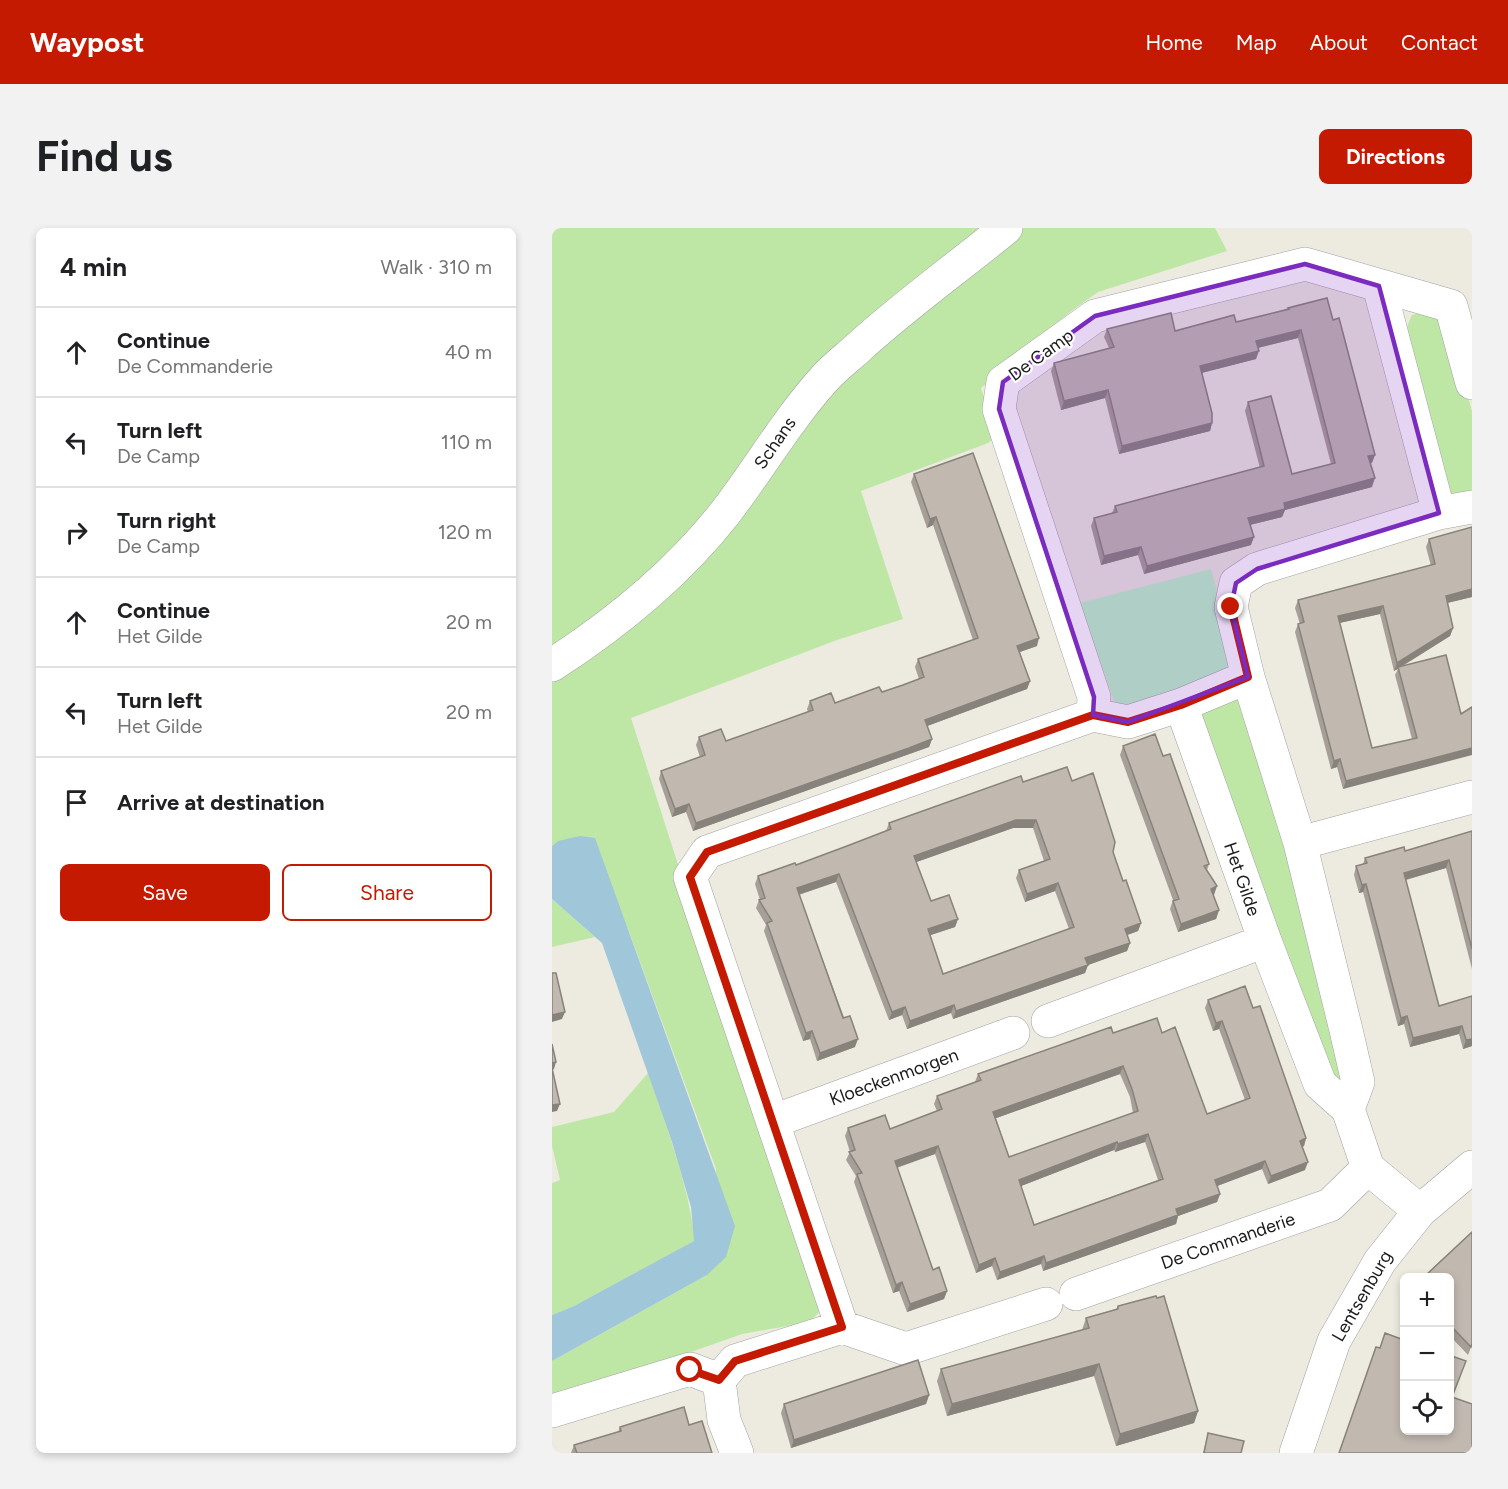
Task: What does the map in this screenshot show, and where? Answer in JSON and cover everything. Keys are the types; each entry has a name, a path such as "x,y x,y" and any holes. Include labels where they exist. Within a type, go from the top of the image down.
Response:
{"street":[{"name":"Schans","path":"552,665 588,642 629,610 688,557 725,512 801,406 826,377 899,312 1006,228"},
{"name":"De Camp","path":"1093,715 1094,697 999,409 1003,382 1095,316 1305,264 1379,286 1462,301 1472,383"},
{"path":"1379,286 1439,513"},
{"path":"1348,1109 1358,1082 1300,843 1248,677 1231,607 1236,583 1257,568 1439,513 1472,507"},
{"path":"737,1453 724,1420 719,1380 735,1361 842,1327 690,877 707,852 1093,715 1128,722 1181,705 1248,677"},
{"name":"Het Gilde","path":"1181,705 1265,941 1320,1084 1348,1109 1368,1168"},
{"path":"1300,843 1472,797"},
{"path":"1048,1021 1265,941"},
{"name":"Kloeckenmorgen","path":"774,1121 1013,1034"},
{"name":"Lentsenburg","path":"1296,1453 1334,1341 1380,1261 1420,1211 1472,1167"},
{"path":"1368,1168 1420,1211"},
{"name":"De Commanderie","path":"842,1327 906,1349 1061,1299 1330,1205 1368,1168"},
{"path":"552,1411 690,1370 719,1380"}],"highlighted area":[{"path":"1305,264 1379,286 1439,513 1257,569 1236,583 1231,607 1248,677 1128,722 1093,715 1094,697 999,409 1003,382 1095,316"}],"green space":[{"path":"552,228 990,228 708,522 552,653"},
{"path":"1018,228 1215,228 1227,251 1098,292 1070,312 981,388 997,436 988,443 861,491 903,619 837,640 631,718 821,1310 810,1322 742,1334 552,1401 552,1361 707,1275 716,1169 628,929 558,841 552,846 552,675 822,391"},
{"path":"1423,312 1444,319 1472,411 1472,500 1447,499 1404,343 1412,315"},
{"path":"1211,569 1233,652 1229,667 1219,676 1133,709 1114,701 1080,603"},
{"path":"1231,698 1243,701 1251,713 1349,1080 1330,1085 1196,719 1214,706"},
{"path":"552,899 595,937 552,947"},
{"path":"648,1073 682,1177 695,1241 574,1306 552,1315 552,1183 560,1180 552,1146 552,1127 614,1112"}],"water":[{"path":"580,836 595,838 735,1226 726,1257 707,1275 552,1361 552,1315 574,1306 694,1241 691,1207 672,1142 602,943 552,899 552,846 558,841"}],"building":[{"path":"1327,298 1333,320 1339,318 1375,455 1368,456 1375,478 1284,503 1285,509 1248,518 1254,537 1147,566 1141,547 1104,556 1094,518 1117,512 1115,506 1264,466 1248,402 1271,396 1292,474 1335,463 1301,330 1256,341 1259,351 1200,366 1212,413 1212,423 1122,446 1108,390 1064,401 1054,363 1114,347 1107,329 1171,313 1175,331 1234,315 1236,322"},
{"path":"973,453 1039,638 1017,646 1030,681 925,720 932,739 909,748 696,823 689,804 675,809 661,771 705,755 699,737 721,729 726,741 813,710 810,701 831,693 835,703 879,687 882,692 903,685 924,677 918,659 978,638 936,517 930,519 914,474"},
{"path":"1472,527 1472,589 1446,596 1453,628 1397,663 1383,606 1338,616 1372,748 1417,738 1398,667 1446,655 1461,714 1472,707 1472,748 1346,781 1340,759 1334,761 1298,624 1304,622 1298,600 1435,564 1429,539"},
{"path":"1155,734 1163,756 1170,754 1209,864 1204,866 1217,886 1211,889 1219,910 1181,924 1173,901 1179,899 1123,746"},
{"path":"1067,767 1072,781 1093,773 1115,842 1113,852 1123,881 1126,880 1141,923 1125,929 1130,943 1085,958 1088,965 956,1011 954,1005 910,1021 905,1007 892,1012 839,874 797,888 843,1018 850,1016 858,1039 820,1053 812,1031 806,1033 767,923 772,921 759,900 765,898 758,876 847,846 891,829 889,823 1021,776 1023,782","holes":["1016,820 1036,820 1050,859 1019,870 1027,894 1058,883 1074,927 943,974 928,929 958,919 949,895 931,901 914,856"]},
{"path":"1472,831 1472,949 1449,860 1404,873 1439,1006 1472,996 1472,1039 1466,1040 1462,1026 1413,1038 1407,1016 1401,1018 1366,884 1362,885 1356,866 1367,863 1365,858 1404,847 1405,851"},
{"path":"552,973 556,973 565,1012 552,1015"},
{"path":"1245,986 1253,1008 1260,1006 1306,1138 1300,1141 1308,1162 1271,1176 1265,1161 1215,1180 1220,1194 1176,1209 1178,1215 1046,1263 1044,1256 1000,1272 995,1258 979,1265 938,1146 895,1161 933,1270 939,1267 947,1291 910,1304 902,1282 896,1285 857,1174 862,1173 849,1152 855,1150 848,1128 885,1115 890,1129 942,1109 937,1096 981,1080 978,1074 1111,1027 1113,1033 1157,1018 1162,1033 1175,1027 1207,1114 1250,1098 1222,1021 1216,1023 1208,1000","holes":["1123,1066 1138,1111 1009,1157 993,1112","1148,1134 1163,1179 1034,1225 1019,1180 1117,1142 1118,1144"]},
{"path":"552,1044 556,1062 552,1063"},
{"path":"552,1068 560,1104 552,1105"},
{"path":"1472,1232 1471,1347 1454,1329 1454,1273 1428,1273"},
{"path":"1156,1296 1157,1298 1164,1296 1198,1411 1120,1434 1099,1364 952,1404 941,1369 1089,1328 1086,1318 1118,1309 1118,1306"},
{"path":"1385,1333 1400,1339 1400,1435 1454,1435 1454,1398 1472,1404 1472,1453 1339,1453 1376,1347 1380,1348"},
{"path":"1454,1357 1466,1361 1454,1392"},
{"path":"918,1360 929,1395 794,1440 784,1404"},
{"path":"684,1407 689,1425 702,1421 712,1453 577,1453 574,1445 621,1431 620,1427"},
{"path":"1208,1433 1244,1441 1241,1453 1204,1453"}],"route":[{"path":"690,1370 719,1380 735,1361 842,1327 690,877 707,852 1093,715 1128,722 1181,705 1248,677 1231,607"}]}
